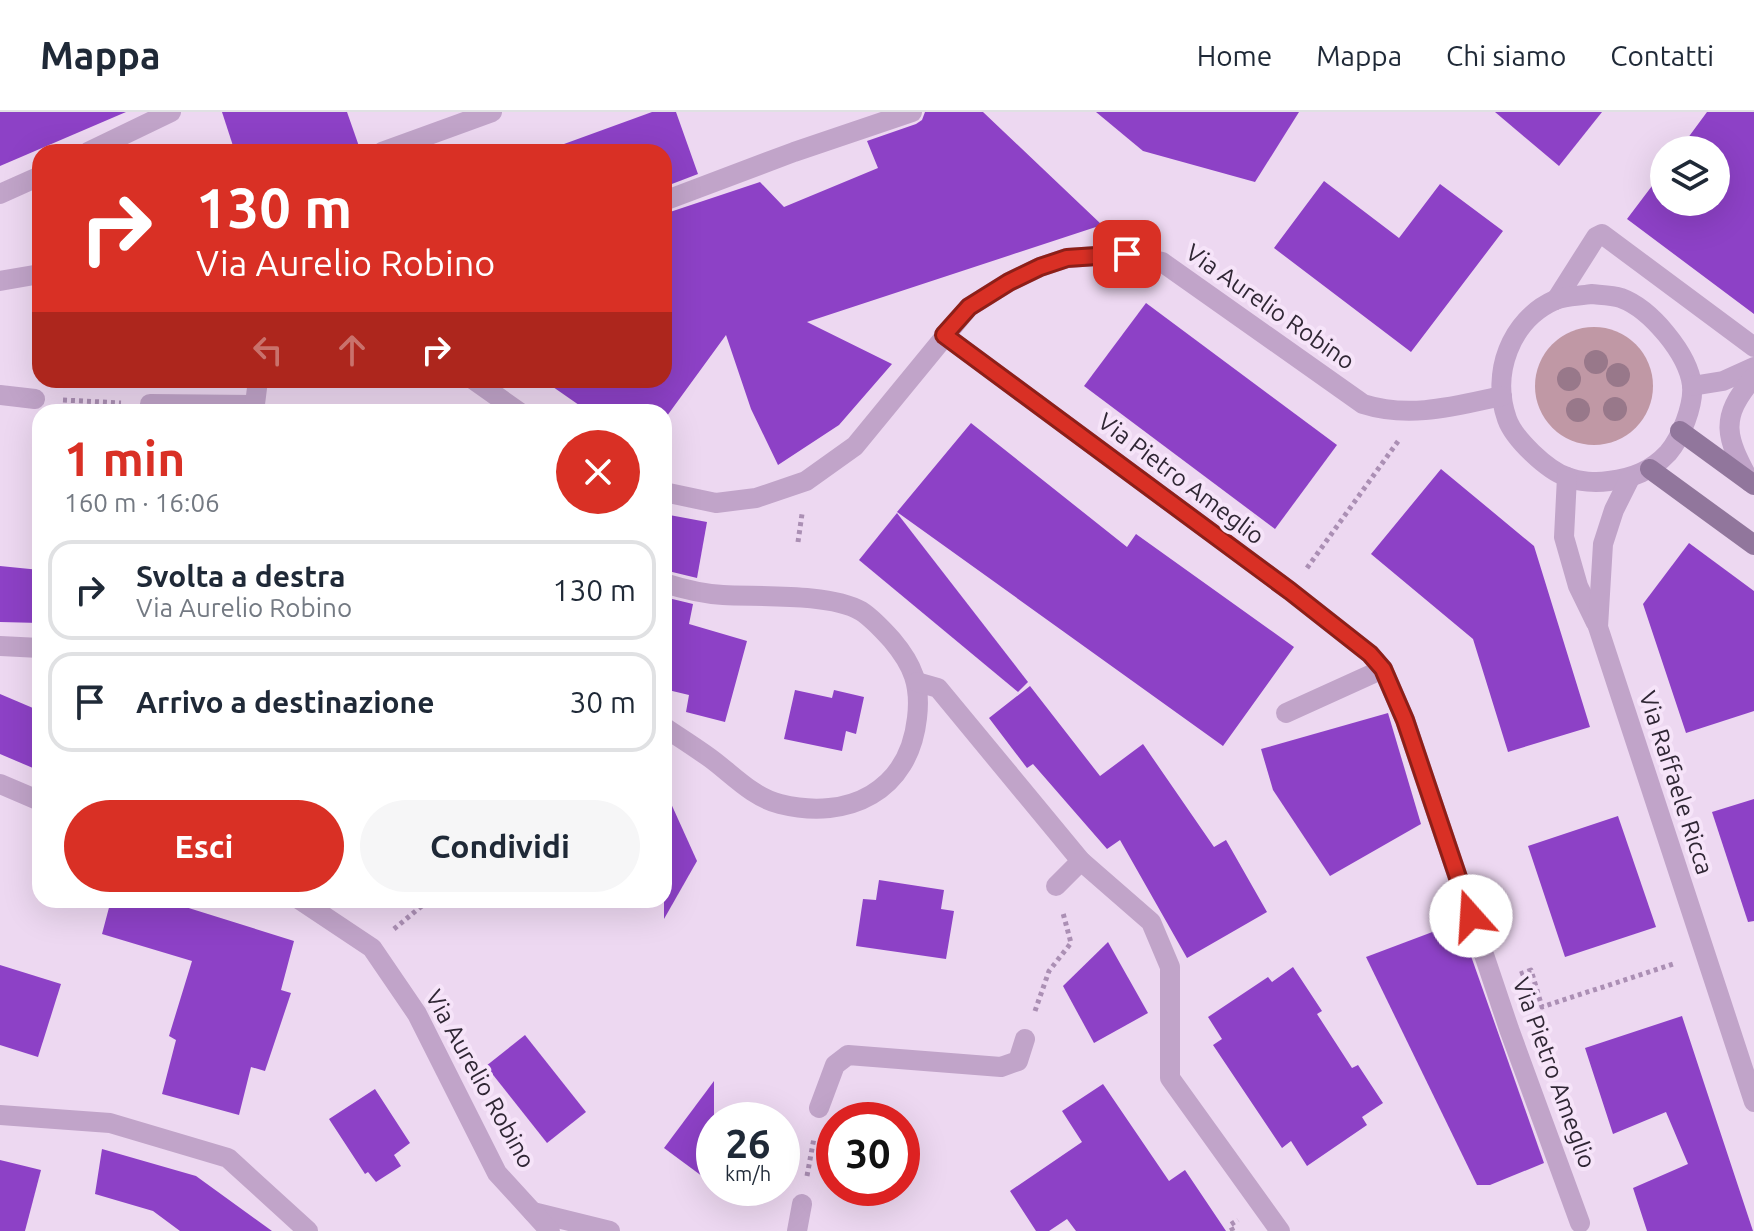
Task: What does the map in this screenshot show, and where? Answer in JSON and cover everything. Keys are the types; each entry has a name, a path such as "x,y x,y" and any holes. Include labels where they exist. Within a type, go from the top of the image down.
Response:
{"street":[{"path":"105,144 171,112"},
{"path":"404,144 492,112"},
{"path":"672,198 912,112"},
{"path":"0,194 32,180"},
{"path":"1556,300 1591,294 1622,298 1643,311 1666,332 1683,361 1692,386 1687,414 1670,451 1650,469 1630,478 1598,482 1567,477 1542,462 1507,421 1501,372 1507,351 1521,329 1535,314 1556,300 1596,237 1607,235 1754,347"},
{"name":"Via Aurelio Robino","path":"672,494 716,503 756,498 806,481 855,446 969,307 1009,282 1067,258 1127,254 1162,262 1363,404 1384,411 1419,413 1502,396"},
{"path":"0,281 32,275"},
{"name":"Via Pietro Ameglio","path":"944,335 1290,591 1370,654 1383,669 1405,720 1509,1029 1580,1223"},
{"path":"1692,386 1723,381 1754,367"},
{"path":"1752,483 1733,450 1728,432 1730,412 1739,394 1754,377"},
{"path":"485,388 508,404"},
{"path":"0,395 35,399"},
{"path":"1680,431 1752,483"},
{"path":"1650,469 1754,545"},
{"path":"1567,477 1564,537 1578,586 1598,627"},
{"name":"Via Raffaele Ricca","path":"1630,478 1614,510 1603,544 1598,627 1754,1102"},
{"path":"672,585 723,595 762,594 837,602 861,611 904,654 917,682 915,733 908,756 895,777 876,793 852,804 805,808 778,803 748,789 711,758 672,732"},
{"path":"0,646 32,648"},
{"path":"1286,713 1383,669"},
{"path":"917,682 938,688 1081,861 1151,922 1170,967 1170,1078 1280,1231"},
{"path":"0,784 32,798"},
{"path":"1056,886 1081,861"},
{"name":"Via Aurelio Robino","path":"312,908 372,948 417,1014 497,1173 550,1231"},
{"path":"821,1102 835,1065 848,1055 1001,1067 1018,1061 1025,1039"},
{"path":"0,1115 110,1123 228,1158 308,1231"},
{"path":"797,1231 802,1204"},
{"path":"533,1212 610,1231"}],"path":[{"path":"35,399 150,404"},
{"path":"1290,591 1419,413"},
{"path":"1025,1039 1049,971 1071,943 1056,886"},
{"path":"372,948 420,908"},
{"path":"1521,986 1518,974 1531,970 1542,1007 1704,954"},
{"path":"802,1204 816,1125"}],"shaded area":[{"path":"1594,327 1617,331 1636,344 1649,363 1653,386 1649,409 1636,428 1617,441 1594,445 1571,441 1552,428 1539,409 1535,386 1539,363 1552,344 1571,331"}],"building":[{"path":"0,112 126,112 51,144 32,144 32,152 0,166"},
{"path":"222,112 347,112 358,144 232,144"},
{"path":"652,112 676,112 698,174 672,184 672,144 564,144"},
{"path":"925,112 983,112 1102,225 807,322 892,364 839,425 778,465 751,409 726,335 672,409 672,404 578,404 554,388 672,388 672,211 760,182 784,207 878,168 867,141 922,120"},
{"path":"1096,112 1299,112 1255,182 1143,151"},
{"path":"1495,112 1602,112 1559,166"},
{"path":"1707,112 1754,112 1754,314 1627,219 1650,189 1650,216 1730,216 1730,136 1689,136"},
{"path":"1324,181 1399,238 1440,184 1503,231 1411,352 1274,248"},
{"path":"1146,303 1337,445 1275,529 1084,386"},
{"path":"971,423 1127,547 1136,534 1294,647 1223,746 897,512"},
{"path":"1441,469 1534,546 1590,727 1508,752 1473,639 1371,554"},
{"path":"897,513 1028,682 1018,692 859,560"},
{"path":"672,515 707,522 697,578 672,572"},
{"path":"1689,543 1754,591 1754,711 1686,733 1643,604"},
{"path":"0,566 32,569 32,623 0,622"},
{"path":"672,599 693,604 689,624 747,641 725,722 686,712 689,695 672,691"},
{"path":"1030,686 1100,776 1143,744 1214,847 1226,840 1267,912 1187,958 1120,840 1107,849 1033,764 1027,768 989,718"},
{"path":"795,690 832,698 834,690 864,697 856,734 846,731 842,751 784,739"},
{"path":"0,694 32,708 32,768 0,754"},
{"path":"1388,713 1421,824 1330,876 1273,790 1261,749"},
{"path":"1754,799 1754,921 1748,922 1712,812"},
{"path":"672,806 697,861 672,905"},
{"path":"1618,816 1656,927 1565,957 1528,846"},
{"path":"879,880 944,890 941,909 954,911 946,959 856,946 863,899 876,900"},
{"path":"109,908 189,908 294,941 281,990 291,993 265,1071 251,1067 239,1115 162,1094 176,1040 169,1036 192,961 102,934"},
{"path":"1459,922 1544,1163 1490,1185 1477,1185 1366,957"},
{"path":"1108,942 1148,1013 1094,1043 1063,986"},
{"path":"0,965 61,984 38,1057 0,1045"},
{"path":"1293,967 1322,1011 1317,1014 1352,1068 1358,1065 1383,1103 1362,1117 1367,1125 1307,1166 1291,1141 1282,1148 1213,1045 1222,1039 1208,1017 1268,977 1272,982"},
{"path":"1682,1016 1753,1231 1647,1231 1633,1188 1688,1164 1666,1112 1613,1134 1585,1048"},
{"path":"525,1035 586,1112 547,1143 486,1066"},
{"path":"714,1081 714,1102 698,1102"},
{"path":"1103,1084 1169,1181 1185,1170 1226,1231 1076,1231 1067,1219 1049,1231 1036,1231 1010,1191 1082,1142 1062,1111"},
{"path":"375,1089 410,1143 394,1155 401,1166 376,1182 368,1172 365,1174 329,1119"},
{"path":"696,1105 696,1172 664,1148"},
{"path":"102,1149 196,1176 272,1231 180,1231 153,1211 95,1194"},
{"path":"0,1160 41,1170 25,1231 0,1231"}],"route":[{"path":"1127,254 1067,258 1040,267 969,307 944,335 1290,591 1370,654 1383,669 1405,720 1471,916"}]}
